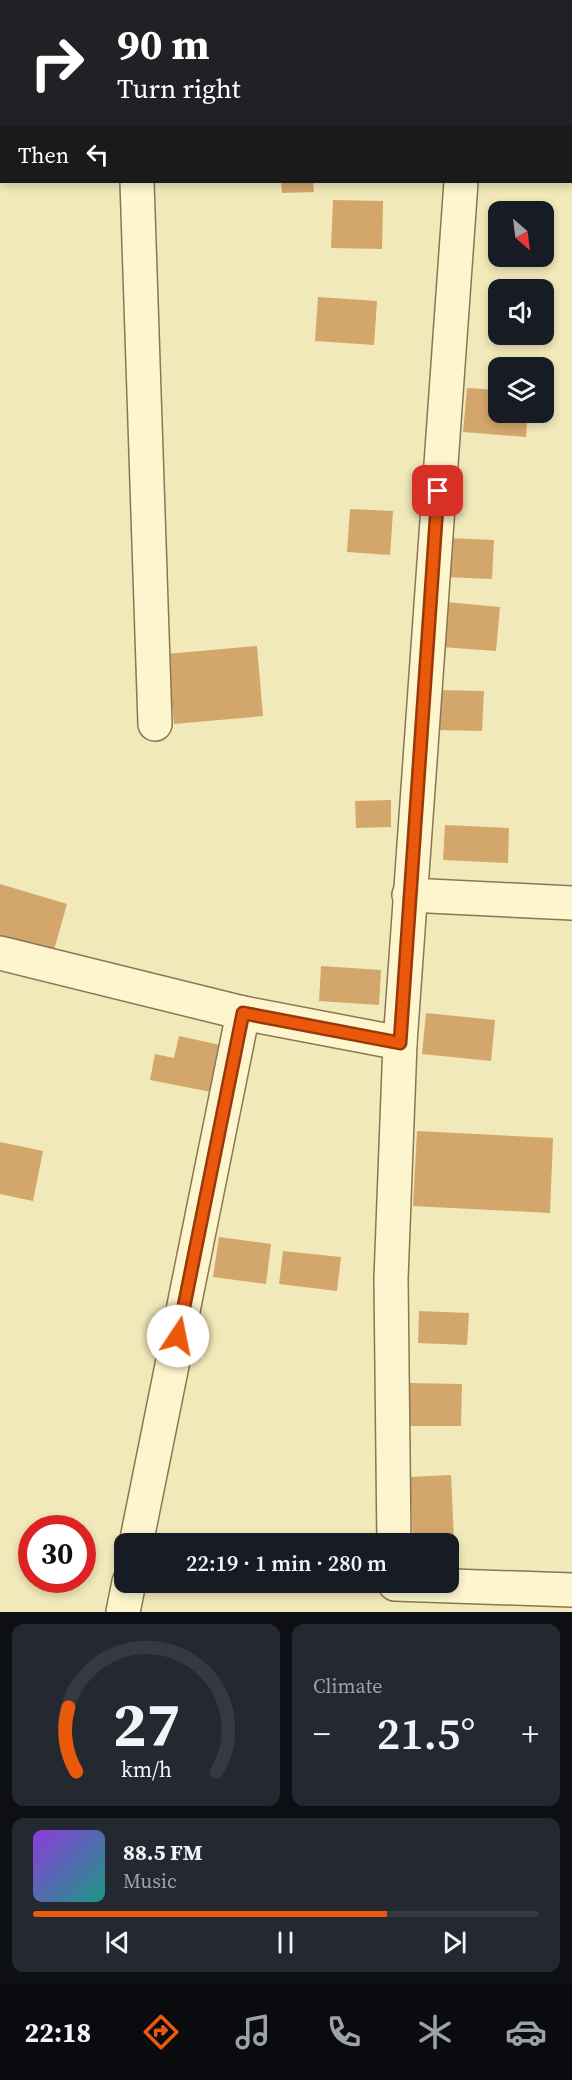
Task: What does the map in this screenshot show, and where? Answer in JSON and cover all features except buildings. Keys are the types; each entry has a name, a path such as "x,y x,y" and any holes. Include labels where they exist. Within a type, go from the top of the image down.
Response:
{"street":[{"path":"137,183 155,724"},
{"path":"394,1533 391,1280 400,1043 461,183"},
{"path":"409,895 572,903"},
{"path":"0,953 243,1013 400,1043"},
{"path":"138,1533 243,1013"},
{"path":"459,1592 572,1590"},
{"path":"123,1612 127,1593"}],"route":[{"path":"178,1336 243,1013 400,1043 438,491"}]}
